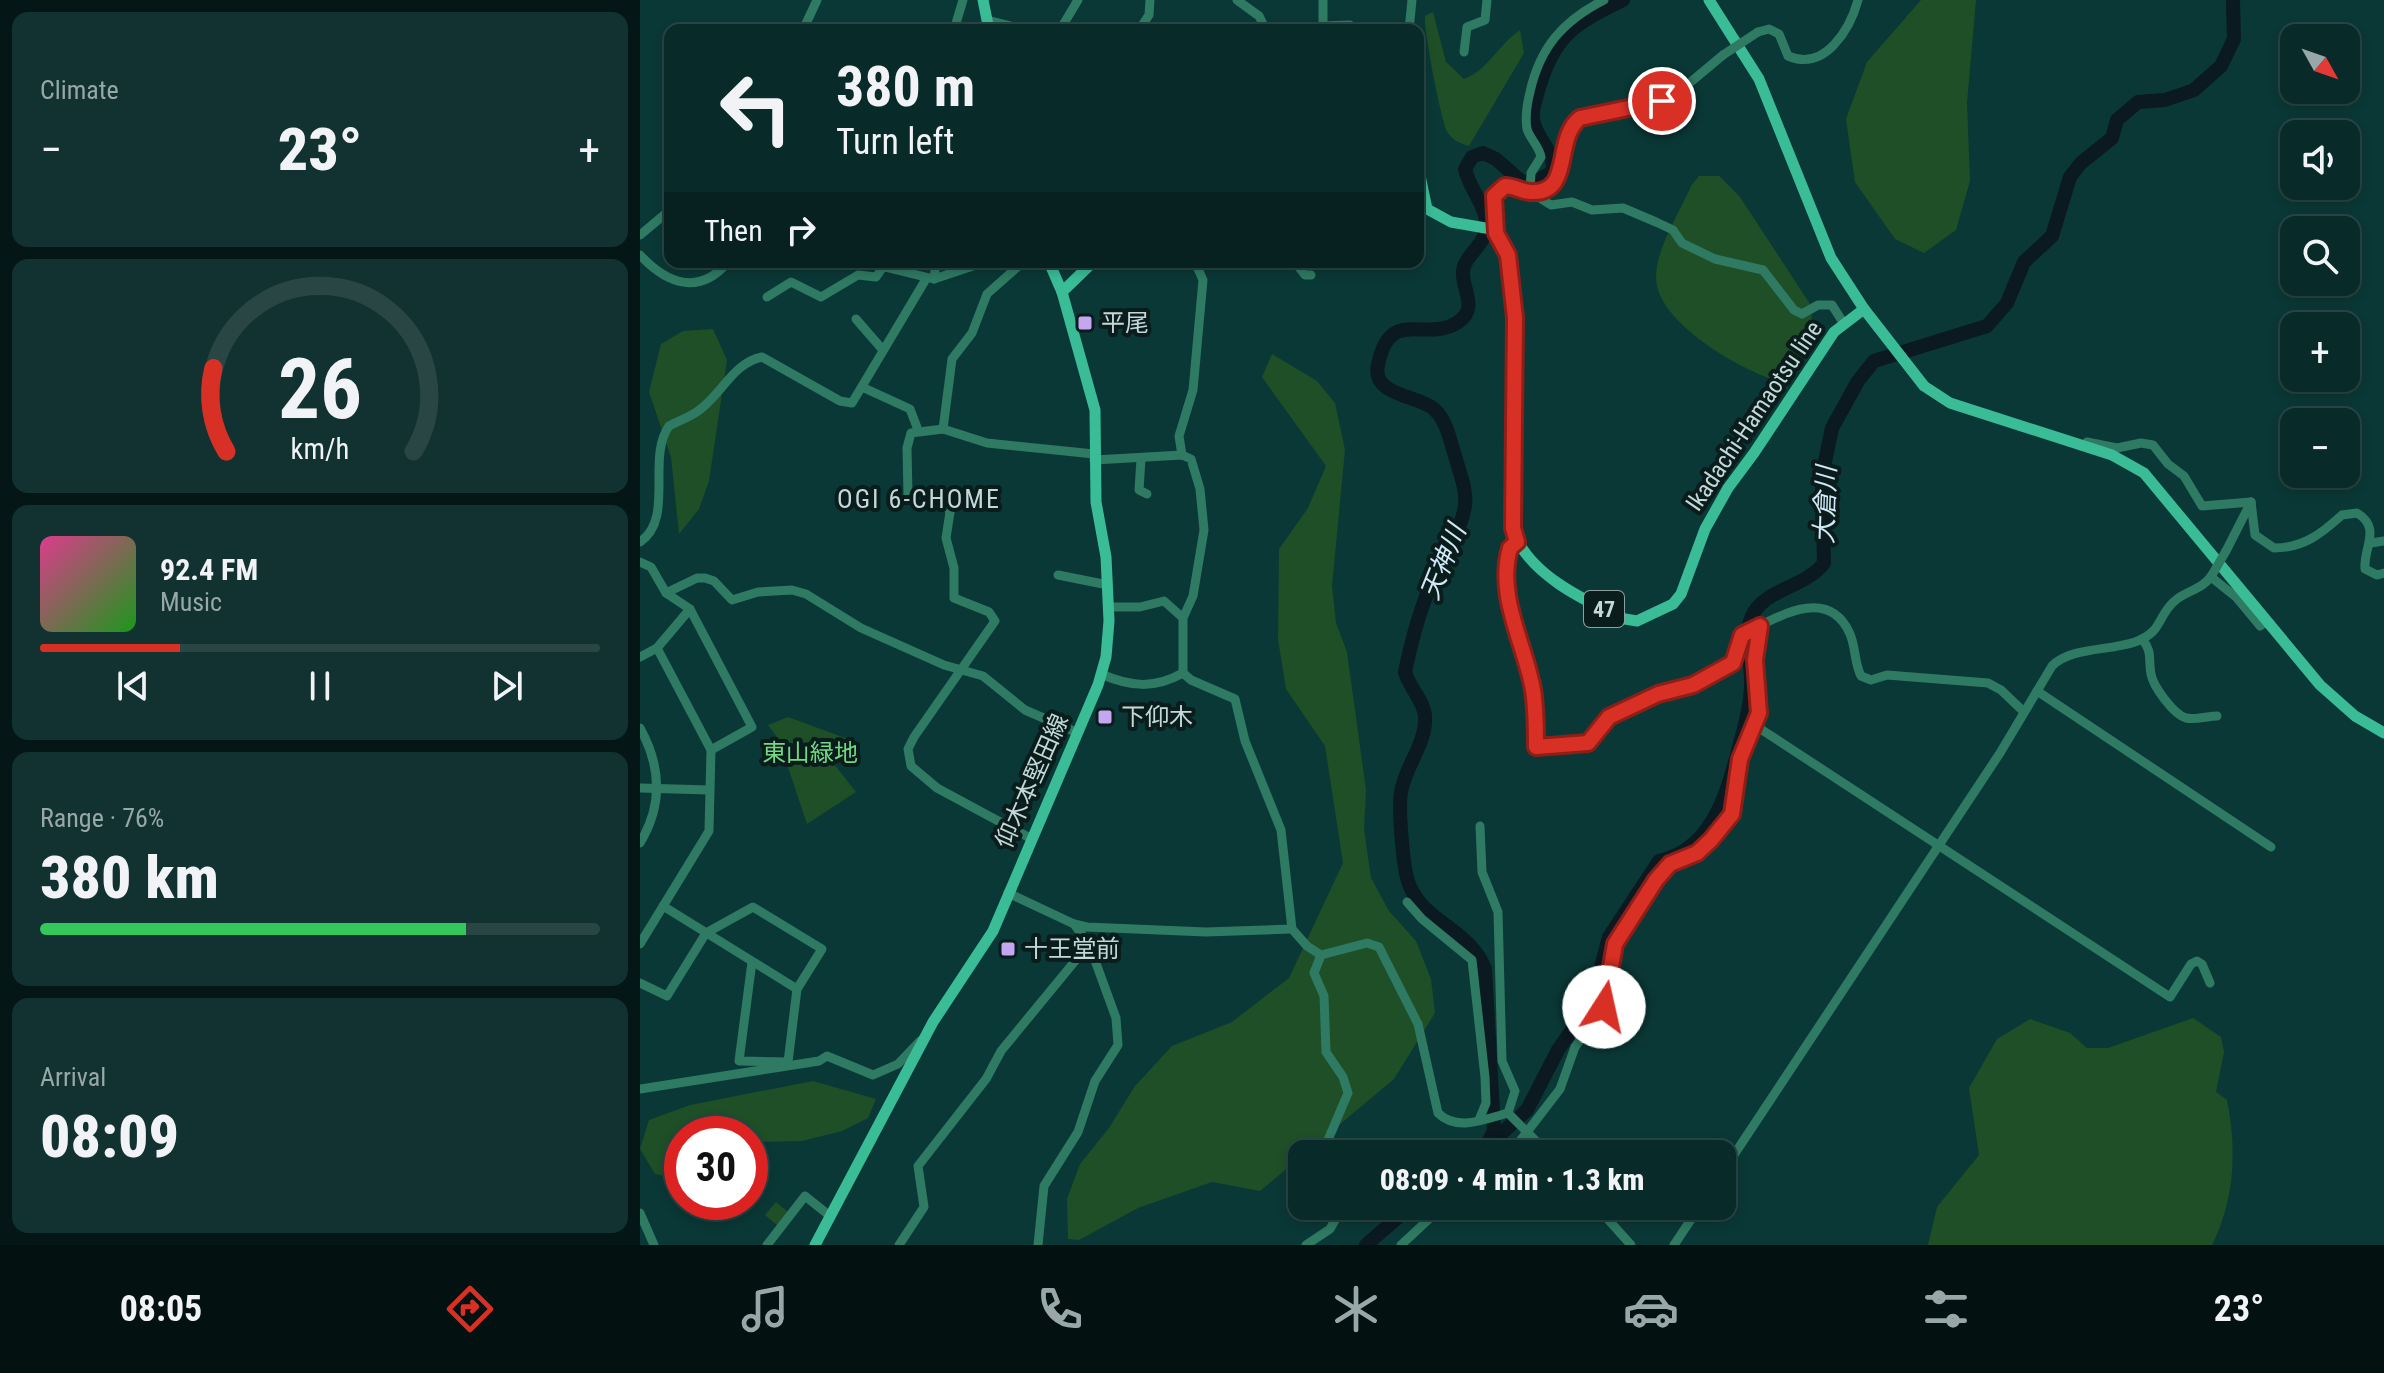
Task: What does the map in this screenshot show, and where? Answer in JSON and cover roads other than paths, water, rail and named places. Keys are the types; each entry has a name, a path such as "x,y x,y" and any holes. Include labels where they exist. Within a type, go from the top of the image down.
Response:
{"main road":[{"path":"983,0 988,24"},
{"path":"1709,0 1751,61 1831,258 1912,373 1924,386 1950,403 2112,455 2144,473 2333,699 2384,733"},
{"path":"1424,195 1427,209 1442,219 1494,231 1508,255 1515,318 1513,528 1517,542"},
{"path":"1052,268 1062,292 1087,268"},
{"name":"仰木本堅田線","path":"815,1245 927,1033 988,940 1078,733 1106,657 1109,607 1096,502 1095,410 1062,292"},
{"name":"Ikadachi-Hamaotsu line","path":"1517,542 1538,568 1625,619 1637,621 1673,604 1681,594 1705,529 1728,488 1834,332 1864,309"}],"street":[{"path":"806,24 817,0"},
{"path":"956,24 963,0"},
{"path":"1064,24 1078,0"},
{"path":"1143,24 1149,15 1150,0"},
{"path":"1237,0 1259,16 1263,24"},
{"path":"1323,0 1323,24"},
{"path":"1410,24 1412,0"},
{"path":"1464,52 1467,27 1485,20 1487,0"},
{"path":"1604,0 1563,26 1539,60 1526,116 1527,128 1541,157 1531,173 1530,189 1544,204 1572,202 1601,211 1623,208 1645,217 1673,230 1682,243 1715,259 1763,270 1794,310 1802,314 1818,305 1832,305 1844,324"},
{"path":"1494,231 1496,191 1505,186 1541,191 1558,179 1564,139 1580,118 1674,96 1723,55 1758,32 1769,29 1779,34 1788,56 1797,60 1815,56 1829,49 1845,34 1858,0"},
{"path":"640,235 664,215"},
{"path":"640,255 656,273 675,282 701,282 717,276 723,268"},
{"path":"767,297 791,282 821,297 858,275 876,277 882,268"},
{"path":"887,268 930,279 966,268"},
{"path":"640,542 648,537 658,509 657,455 669,426 700,411 747,362 762,357 823,392 852,403 934,268"},
{"path":"943,429 952,359 972,333 987,294 1016,268"},
{"path":"1182,455 1179,436 1193,390 1203,280 1198,268"},
{"path":"1300,268 1305,275 1311,275"},
{"path":"856,319 882,349"},
{"path":"862,387 910,409 918,430"},
{"path":"1030,838 937,788 911,766 908,749 914,737 963,668 980,638 995,621 989,612 954,598 952,594 954,568 947,548 948,505 937,500 915,500 905,489 907,448 911,433 918,430 943,429 987,443 1094,457 1141,459 1182,455 1191,459 1204,530 1193,596 1183,618 1183,673 1191,680 1235,699 1245,741 1281,830 1292,929 1307,946 1321,955 1367,943 1379,947 1418,1024 1438,1113 1453,1123 1508,1114"},
{"path":"2083,446 2087,442 2117,448 2141,443 2153,445 2168,464 2184,476 2202,506 2251,502"},
{"path":"1141,459 1139,490 1147,494"},
{"path":"2251,502 2255,535 2266,546 2302,545 2328,531 2350,512 2365,518 2369,524 2371,543 2365,569 2369,574 2384,573"},
{"path":"1736,1152 2052,666 2065,656 2154,634 2178,598 2202,587 2211,576 2251,502"},
{"path":"2371,543 2384,541"},
{"path":"1517,542 1510,548 1506,573 1517,634 1532,687 1536,747 1588,743 1609,717 1658,694 1693,685 1733,663 1742,635 1806,606 1820,605 1834,612 1846,624 1853,639 1855,663 1861,676 1871,680 1887,675 1988,683 2001,690 2024,712"},
{"path":"640,562 651,567 666,593 690,609 752,727 711,750"},
{"path":"1058,575 1108,585"},
{"path":"2211,576 2236,597 2260,626 2267,621"},
{"path":"666,593 697,578 710,579 732,600 758,592 792,590 806,594 861,628 944,665 963,668 994,683 1025,710 1078,733"},
{"path":"1109,607 1140,607 1164,601 1183,618"},
{"path":"640,657 657,648 690,609"},
{"path":"1518,1140 1560,1089 1575,1047 1604,1007 1615,944 1647,893 1670,864 1697,853 1732,814 1740,759 1756,726 1760,701 1755,660 1760,626"},
{"path":"2142,639 2152,655 2151,677 2155,686 2180,715 2187,718 2217,716"},
{"path":"640,944 709,831 711,750 657,648"},
{"path":"1101,674 1128,685 1148,686 1183,673"},
{"path":"2037,691 2271,847"},
{"path":"1756,726 2170,997 2191,964 2197,961 2202,964 2210,983"},
{"path":"640,728 651,748 658,788 655,808 640,843"},
{"path":"640,788 709,790"},
{"path":"1480,826 1482,872 1498,912 1500,1048 1505,1071 1515,1091 1508,1114"},
{"path":"1008,893 1074,924 1206,932 1292,929"},
{"path":"1407,902 1422,919 1449,938 1472,960 1485,1077 1486,1103 1482,1119"},
{"path":"663,906 797,989"},
{"path":"640,983 667,996 706,933 753,907 822,949 797,989 788,1062 739,1061 752,962"},
{"path":"1038,1245 1044,1186 1078,1132 1095,1081 1118,1045 1116,1018 1089,944 1074,924"},
{"path":"899,1245 924,1207 918,1166 986,1079 1001,1051 1089,944"},
{"path":"1321,955 1314,973 1324,996 1326,1052 1343,1077 1348,1093 1328,1140"},
{"path":"640,1089 819,1061 827,1056 873,1075 898,1064 927,1033"},
{"path":"1508,1114 1536,1140"},
{"path":"767,1245 805,1196 830,1216"},
{"path":"640,1213 654,1245"},
{"path":"1306,1245 1330,1229 1335,1220"},
{"path":"1401,1245 1428,1220"},
{"path":"1609,1220 1631,1245"},
{"path":"1674,1245 1691,1220"}],"waterway":[{"name":"天神川","path":"1489,1140 1494,1131 1485,969 1468,944 1422,905 1413,893 1405,870 1400,810 1403,782 1425,726 1422,705 1405,672 1427,595 1463,516 1465,494 1448,432 1439,414 1427,404 1388,389 1378,375 1378,365 1391,336 1410,329 1446,328 1465,316 1468,301 1463,270 1484,237 1487,226 1465,169 1472,157 1483,153 1496,159 1522,182 1538,180 1552,172 1550,154 1533,118 1544,72 1568,34 1591,16 1623,0"},
{"name":"大倉川","path":"1494,1140 1527,1110 1558,1050 1592,1001 1609,937 1659,861 1691,846 1713,820 1727,789 1750,701 1749,624 1758,607 1766,600 1806,578 1824,563 1822,476 1832,428 1858,381 1874,361 1987,326 2007,303 2024,262 2052,236 2070,177 2081,163 2112,138 2117,120 2138,102 2165,100 2194,90 2221,66 2234,39 2233,0"},
{"name":"天神川","path":"1366,1245 1395,1220"}],"place":[{"name":"平尾","path":"1085,323"},
{"name":"下仰木","path":"1105,717"},
{"name":"十王堂前","path":"1008,949"}],"district":[{"name":"OGI 6-CHOME","path":"919,499"}],"park label":[{"name":"東山緑地","path":"810,753"}]}
